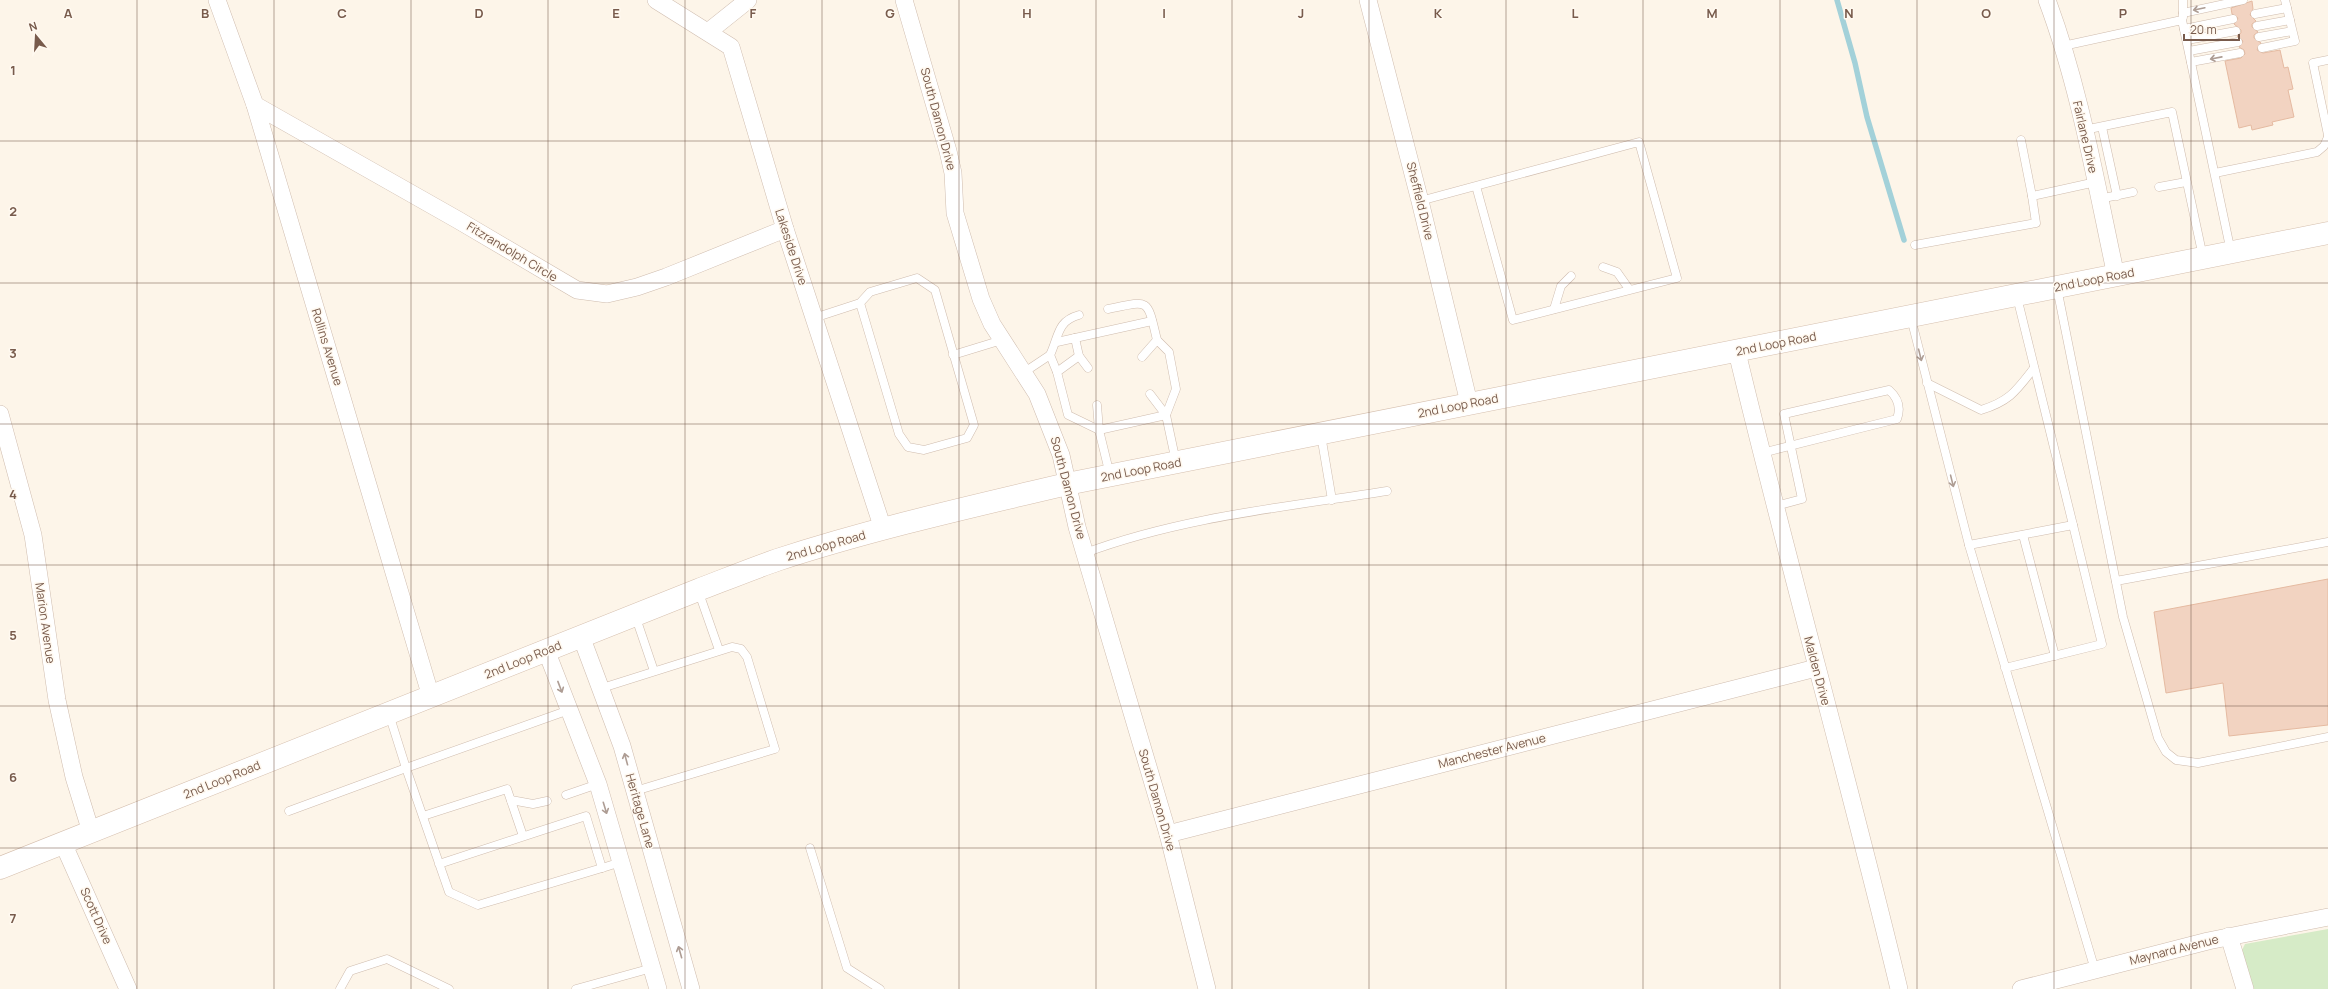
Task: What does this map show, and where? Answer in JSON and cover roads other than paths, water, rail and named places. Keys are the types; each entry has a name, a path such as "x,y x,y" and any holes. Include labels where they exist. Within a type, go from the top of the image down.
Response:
{"main road":[{"name":"2nd Loop Road","path":"0,868 698,590 777,560 883,529 953,510 1067,484 1469,403 1737,352 2328,234"}],"street":[{"name":"Rollins Avenue","path":"217,0 255,105 430,697"},
{"name":"Lakeside Drive","path":"656,0 730,47 785,229 883,529"},
{"path":"708,32 748,0"},
{"name":"South Damon Drive","path":"904,0 948,151 953,173 955,213 981,299 992,324 1037,394 1061,455 1085,553 1168,834 1207,989"},
{"name":"Sheffield Drive","path":"1368,0 1420,201 1469,403"},
{"name":"Fairlane Drive","path":"2047,0 2063,46 2096,182 2116,276"},
{"name":"Fitzrandolph Circle","path":"255,105 458,220 576,290 607,294 637,287 666,277 785,229"},
{"name":"Malden Drive","path":"1737,352 1816,668 1873,883 1899,989"},
{"name":"Marion Avenue","path":"0,414 33,535 57,700 74,777 91,832"},
{"name":"Heritage Lane","path":"581,636 602,688 622,746 691,989"},
{"path":"546,650 598,784 658,989"},
{"name":"Manchester Avenue","path":"1168,834 1816,668"},
{"name":"Scott Drive","path":"63,843 128,989"},
{"name":"Maynard Avenue","path":"2021,989 2229,936 2328,917"},
{"path":"2229,936 2245,989"}],"lane":[{"path":"2183,0 2183,21 2186,40 2232,253"},
{"path":"2063,46 2183,21 2243,0"},
{"path":"2255,14 2286,4 2295,42 2262,48"},
{"path":"2183,21 2233,19"},
{"path":"2257,26 2290,20"},
{"path":"2186,40 2236,31"},
{"path":"2260,38 2292,31"},
{"path":"2189,51 2238,42"},
{"path":"2191,62 2240,53"},
{"path":"2215,173 2317,152 2324,146 2328,136 2313,63 2328,60"},
{"path":"2084,130 2172,112 2203,258"},
{"path":"2102,127 2117,196"},
{"path":"1915,245 2036,223 2021,140"},
{"path":"1420,201 1640,142 1677,278 1629,289 1513,320 1476,186"},
{"path":"2032,196 2096,182"},
{"path":"2159,187 2186,182"},
{"path":"2099,199 2133,192"},
{"path":"1603,267 1618,272 1629,289"},
{"path":"1554,309 1561,286 1571,276"},
{"path":"814,318 860,303 870,292 917,278 935,290 974,425 967,438 924,450 908,446 900,434 860,303"},
{"path":"2057,288 2123,617 2158,738 2166,752 2176,760 2198,763 2328,737"},
{"path":"2005,668 2102,644 2016,296"},
{"path":"1108,309 1140,302 1145,305 1152,321 1157,340 1169,352 1176,389 1166,415"},
{"path":"1023,374 1050,355 1063,322 1069,318 1080,315"},
{"path":"1910,317 1969,546 2095,970"},
{"path":"1056,342 1152,321"},
{"path":"1075,338 1079,356 1088,368"},
{"path":"953,355 1002,340"},
{"path":"1142,357 1157,340"},
{"path":"1050,355 1057,372 1068,416 1099,430 1166,415"},
{"path":"1057,372 1079,356"},
{"path":"1927,383 1981,410 2000,404 2013,394 2034,368"},
{"path":"1762,453 1790,446 1897,419 1900,410 1895,395 1889,390 1784,414 1790,446 1802,499 1776,506"},
{"path":"1150,394 1166,415 1176,463"},
{"path":"1097,405 1099,430 1111,476"},
{"path":"1321,434 1332,500"},
{"path":"1085,553 1144,533 1211,519 1387,491"},
{"path":"1969,546 2073,525"},
{"path":"2023,535 2054,656"},
{"path":"2116,581 2328,542"},
{"path":"698,590 719,650"},
{"path":"634,615 654,671"},
{"path":"602,688 732,647 741,649 747,657 775,749 635,791"},
{"path":"289,811 569,710"},
{"path":"389,714 449,892 478,905 621,862"},
{"path":"566,795 598,784"},
{"path":"423,816 507,788 523,836"},
{"path":"511,800 533,804 548,801"},
{"path":"439,864 586,816 602,868"},
{"path":"810,848 847,968 869,986 880,989"},
{"path":"340,989 350,971 387,959 449,989"},
{"path":"576,989 652,968"}],"waterway":[{"path":"1837,0 1855,63 1867,117 1904,240"}]}
